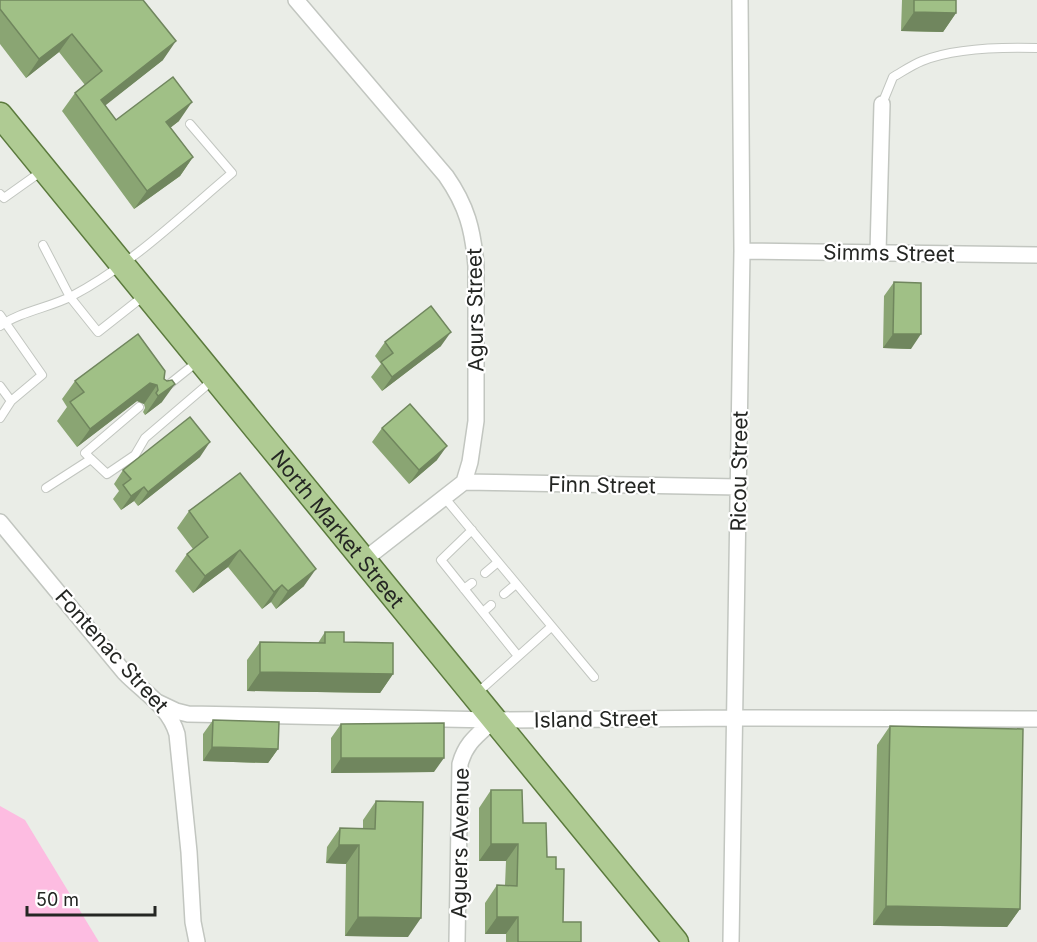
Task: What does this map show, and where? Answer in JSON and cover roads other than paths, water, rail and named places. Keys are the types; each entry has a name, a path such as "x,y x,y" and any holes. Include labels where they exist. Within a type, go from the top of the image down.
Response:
{"main road":[{"name":"North Market Street","path":"1,118 676,942"}],"street":[{"name":"Agurs Street","path":"296,0 446,176 464,207 471,228 476,266 476,422 470,462 464,482"},
{"name":"Ricou Street","path":"731,942 742,251 741,0"},
{"path":"879,252 882,104"},
{"name":"Simms Street","path":"742,251 1037,255"},
{"name":"Finn Street","path":"464,482 739,487"},
{"path":"364,560 464,482"},
{"name":"Fontenac Street","path":"0,522 124,672 169,715 177,734 189,852 193,922 197,942"},
{"name":"Island Street","path":"157,702 188,714 494,720 735,718 1037,720"},
{"name":"Aguers Avenue","path":"457,942 460,764 464,750 470,742 494,720"}],"lane":[{"path":"882,104 893,77 922,61 953,53 1037,48"},
{"path":"3,324 70,297 122,265 232,173 190,124"},
{"path":"0,194 4,198 44,170"},
{"path":"43,245 70,297 98,333 146,294"},
{"path":"0,315 3,324 42,375 11,401 0,418"},
{"path":"156,394 208,369"},
{"path":"139,407 85,453 106,474 135,455 145,438 208,369"},
{"path":"0,386 11,401"},
{"path":"46,488 91,459"},
{"path":"444,497 594,677"},
{"path":"472,530 441,560 518,656"},
{"path":"485,573 498,562"},
{"path":"464,589 472,583"},
{"path":"504,594 516,584"},
{"path":"483,612 491,605"},
{"path":"474,696 551,627"}]}
